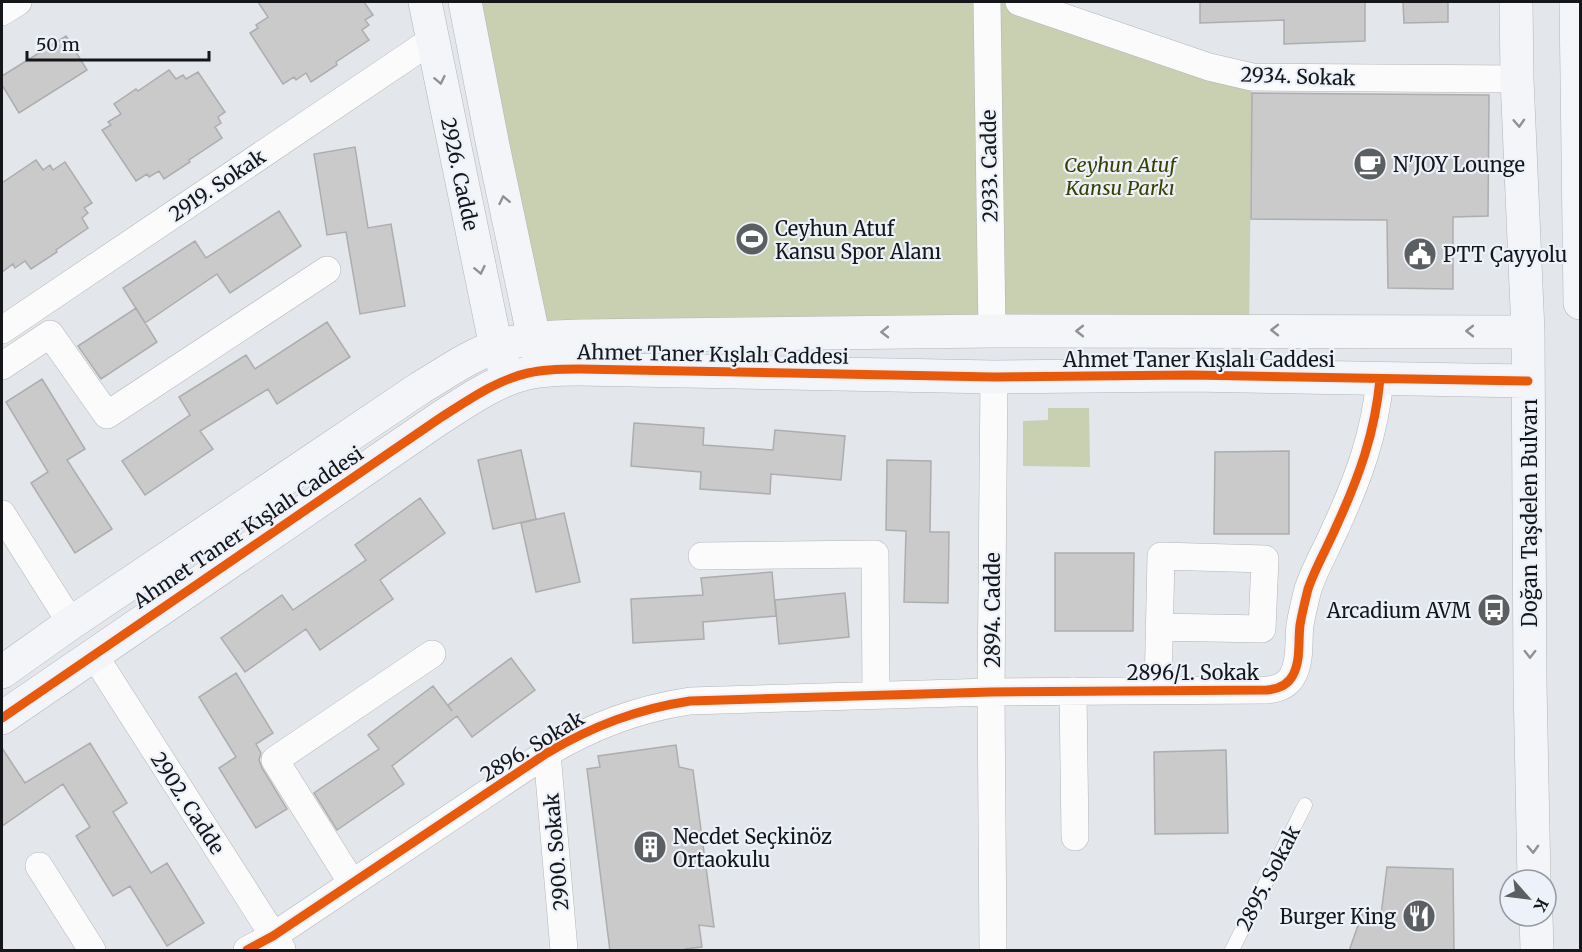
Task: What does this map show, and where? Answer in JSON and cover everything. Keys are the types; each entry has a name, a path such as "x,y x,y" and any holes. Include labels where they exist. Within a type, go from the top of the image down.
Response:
{"street":[{"path":"2,12 18,2"},
{"name":"2926. Cadde","path":"425,2 496,346 510,378"},
{"name":"2926. Cadde","path":"465,2 534,339 545,370"},
{"name":"2933. Cadde","path":"987,2 992,331"},
{"name":"2934. Sokak","path":"1019,2 1209,67 1252,77 1517,79"},
{"name":"Doğan Taşdelen Bulvarı","path":"1516,2 1528,332 1534,868"},
{"path":"1576,2 1581,303"},
{"name":"2919. Sokak","path":"2,330 432,40"},
{"path":"2,366 50,334 107,415 327,270"},
{"path":"992,331 993,377"},
{"name":"Ahmet Taner Kışlalı Caddesi","path":"2,672 420,388 496,346 534,339 581,336 992,331 1528,332"},
{"name":"Ahmet Taner Kışlalı Caddesi","path":"2,718 440,418 510,378 527,373 579,369 993,377 1191,375 1528,381"},
{"name":"2894. Cadde","path":"993,377 993,951"},
{"name":"2896/1. Sokak","path":"992,692 1268,690 1288,683 1293,675 1298,656 1300,622 1309,587 1351,494 1362,463 1371,435 1380,379"},
{"path":"2,514 94,655"},
{"path":"702,556 875,554 876,695"},
{"path":"1158,690 1159,627 1161,556 1265,559 1262,628 1159,627"},
{"path":"352,884 275,760 432,654"},
{"name":"2902. Cadde","path":"94,655 278,943"},
{"path":"1073,691 1076,837"},
{"name":"2896. Sokak","path":"247,951 278,943 352,884 547,753 624,716 690,701 992,692"},
{"name":"2900. Sokak","path":"547,753 564,951"},
{"path":"39,866 92,951"},
{"path":"1536,928 1537,951"}],"lane":[{"name":"2895. Sokak","path":"1232,951 1305,805"}],"green space":[{"name":"Ceyhun Atuf Kansu Spor Alanı","path":"465,2 1019,2 1252,77 1249,330 534,339"},
{"path":"1048,408 1089,408 1090,467 1023,466 1023,421 1048,420"}],"building":[{"path":"258,2 364,2 373,15 365,20 369,25 362,30 369,40 311,82 306,73 296,80 294,77 283,84 250,33 258,28 256,25 268,17"},
{"path":"1200,2 1365,2 1365,41 1284,44 1284,20 1200,23"},
{"path":"1403,2 1448,2 1448,22 1404,23"},
{"path":"66,36 87,70 19,113 2,85 2,76"},
{"path":"169,70 176,79 183,75 186,79 198,72 225,112 218,117 221,123 215,127 222,138 164,179 159,171 149,177 147,174 136,181 102,130 111,125 108,122 121,114 114,104"},
{"name":"N'JOY Lounge","path":"1252,93 1489,95 1488,216 1453,217 1453,289 1388,288 1387,220 1251,219"},
{"path":"355,147 368,228 391,224 405,306 360,314 346,232 327,235 314,154"},
{"path":"36,160 43,170 50,165 53,170 65,162 92,203 84,208 88,213 82,218 88,228 31,269 25,261 15,268 13,264 2,272 2,183"},
{"path":"279,211 301,246 230,293 217,274 145,323 123,288 195,241 206,258"},
{"path":"136,308 157,342 101,379 78,346"},
{"path":"327,322 350,357 277,404 268,389 200,431 213,449 145,495 122,461 190,415 179,397 246,355 255,369"},
{"path":"42,379 85,449 67,460 112,529 75,553 31,483 48,472 6,402"},
{"path":"634,423 704,428 703,445 773,450 775,430 845,436 841,480 771,474 770,494 700,489 701,472 631,466"},
{"path":"521,450 536,519 493,529 478,460"},
{"path":"1289,451 1289,534 1214,534 1215,452"},
{"path":"887,460 931,461 930,532 949,532 948,603 904,602 906,531 886,530"},
{"path":"420,498 445,533 380,580 393,599 320,650 306,629 245,672 221,638 282,595 293,610 366,560 355,545"},
{"path":"564,513 580,582 536,592 521,523"},
{"path":"1055,553 1134,553 1133,631 1055,631"},
{"path":"772,572 776,616 703,622 704,639 633,643 631,599 703,595 701,578"},
{"path":"845,593 849,637 779,644 775,600"},
{"path":"511,658 535,690 472,737 457,716 392,766 404,784 337,830 314,793 379,749 368,735 433,686 452,711 448,705"},
{"path":"236,673 273,733 256,744 261,753 259,760 262,768 287,809 256,828 219,768 236,757 199,697"},
{"path":"90,743 127,803 113,812 151,873 167,863 204,923 167,946 130,886 113,896 76,836 90,827 63,784 2,826 2,748 25,783"},
{"name":"Necdet Seçkinöz Ortaokulu","path":"676,745 679,767 693,770 714,927 699,925 702,947 685,949 685,951 610,951 587,769 600,767 598,756"},
{"path":"1226,750 1228,833 1155,834 1154,752"},
{"path":"1387,867 1453,869 1454,951 1349,951 1362,914 1381,915"}],"cycle path":[{"path":"2,718 440,418 493,386 528,373 579,369 994,377 1191,375 1528,381"},
{"path":"247,950 273,936 547,753 598,727 671,704 690,701 991,692 1267,690 1282,686 1291,678 1296,669 1300,625 1308,589 1365,454 1378,399 1380,379"}],"place":[{"name":"N'JOY Lounge","path":"1370,164"},
{"name":"Ceyhun Atuf Kansu Spor Alanı","path":"752,239"},
{"name":"PTT Çayyolu","path":"1420,254"},
{"name":"Arcadium AVM","path":"1494,610"},
{"name":"Necdet Seçkinöz Ortaokulu","path":"650,847"},
{"name":"Burger King","path":"1419,916"}],"park label":[{"name":"Ceyhun Atuf Kansu Parkı","path":"1120,176"}]}
